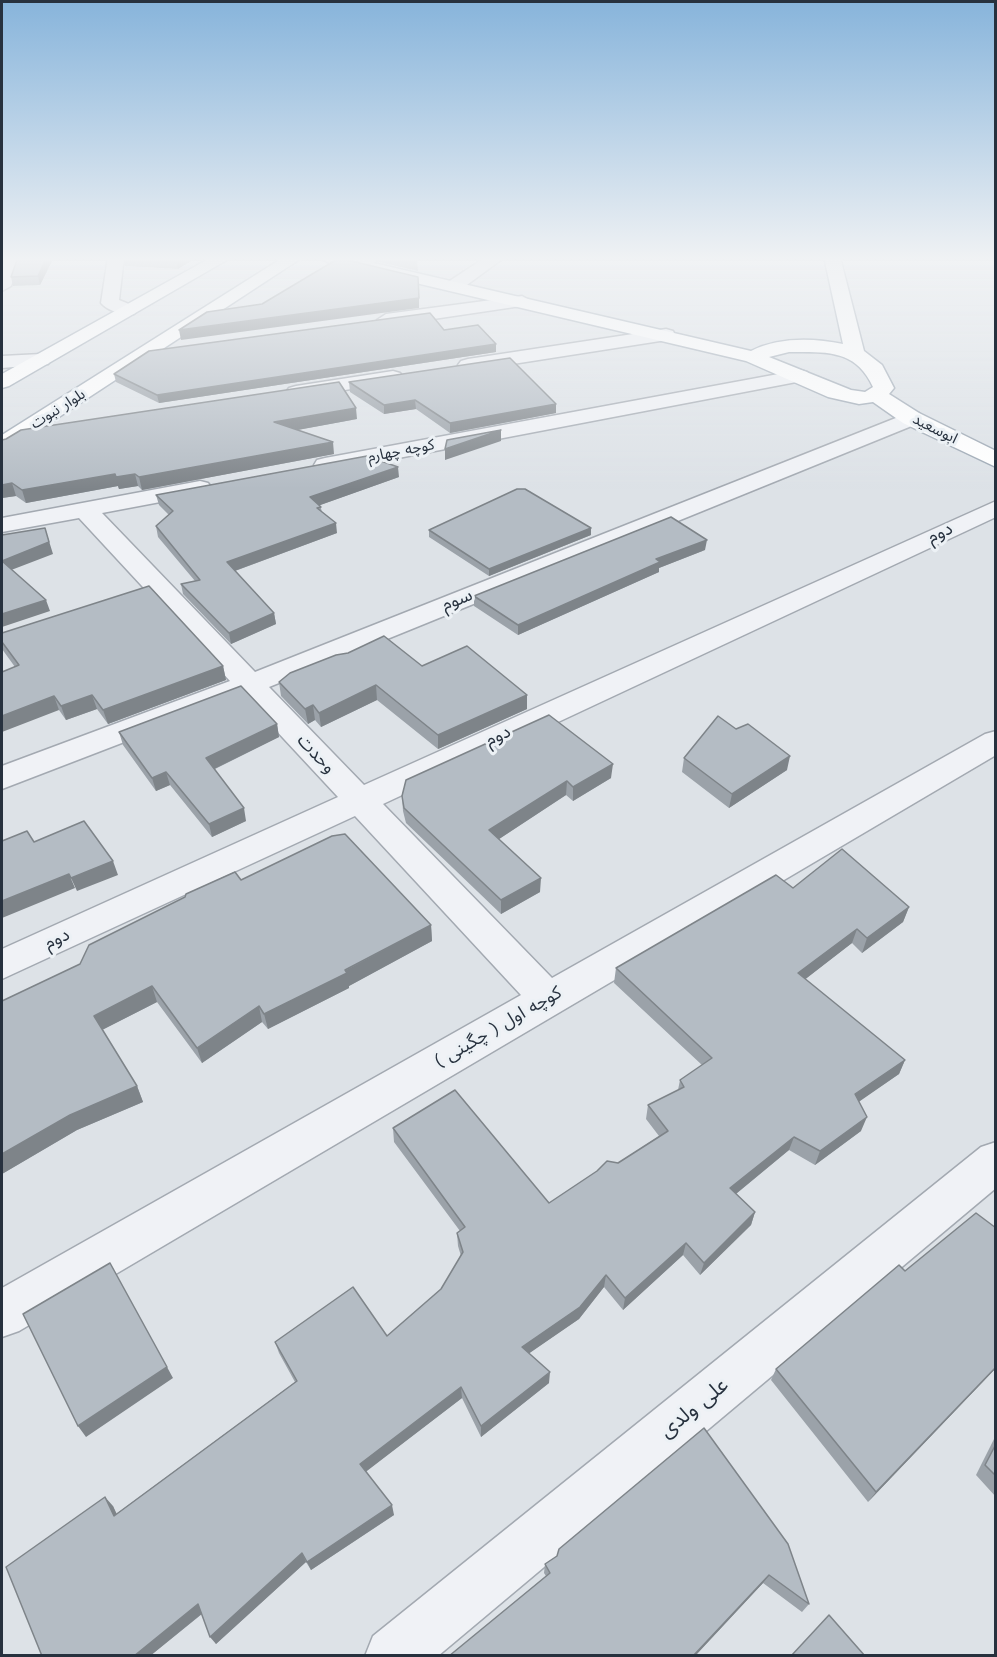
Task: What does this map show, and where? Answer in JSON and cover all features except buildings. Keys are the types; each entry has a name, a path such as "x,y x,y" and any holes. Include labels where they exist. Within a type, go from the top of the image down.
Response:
{"main road":[{"path":"2,382 86,334"},
{"name":"بلوار نبوت","path":"10,439 174,334"},
{"path":"851,334 855,353"},
{"path":"666,335 753,357 840,394 860,398 876,395 884,388 873,367 855,353 832,348 789,346 769,349 753,357"},
{"name":"ابوسعید","path":"876,395 911,418 996,460"}],"street":[{"path":"454,367 666,335"},
{"path":"167,350 191,347"},
{"path":"2,362 41,360"},
{"path":"277,394 407,375"},
{"name":"کوچه چهارم","path":"308,468 801,376"},
{"name":"سوم","path":"2,778 250,684 911,418"},
{"path":"10,439 65,427"},
{"path":"2,525 226,483"},
{"name":"دوم","path":"2,965 996,508"},
{"name":"وحدت","path":"85,510 147,590 250,684 548,999"},
{"name":"کوچه اول ( چگینی )","path":"2,1314 996,741"},
{"name":"علی ولدی","path":"393,1656 996,1161"}]}
